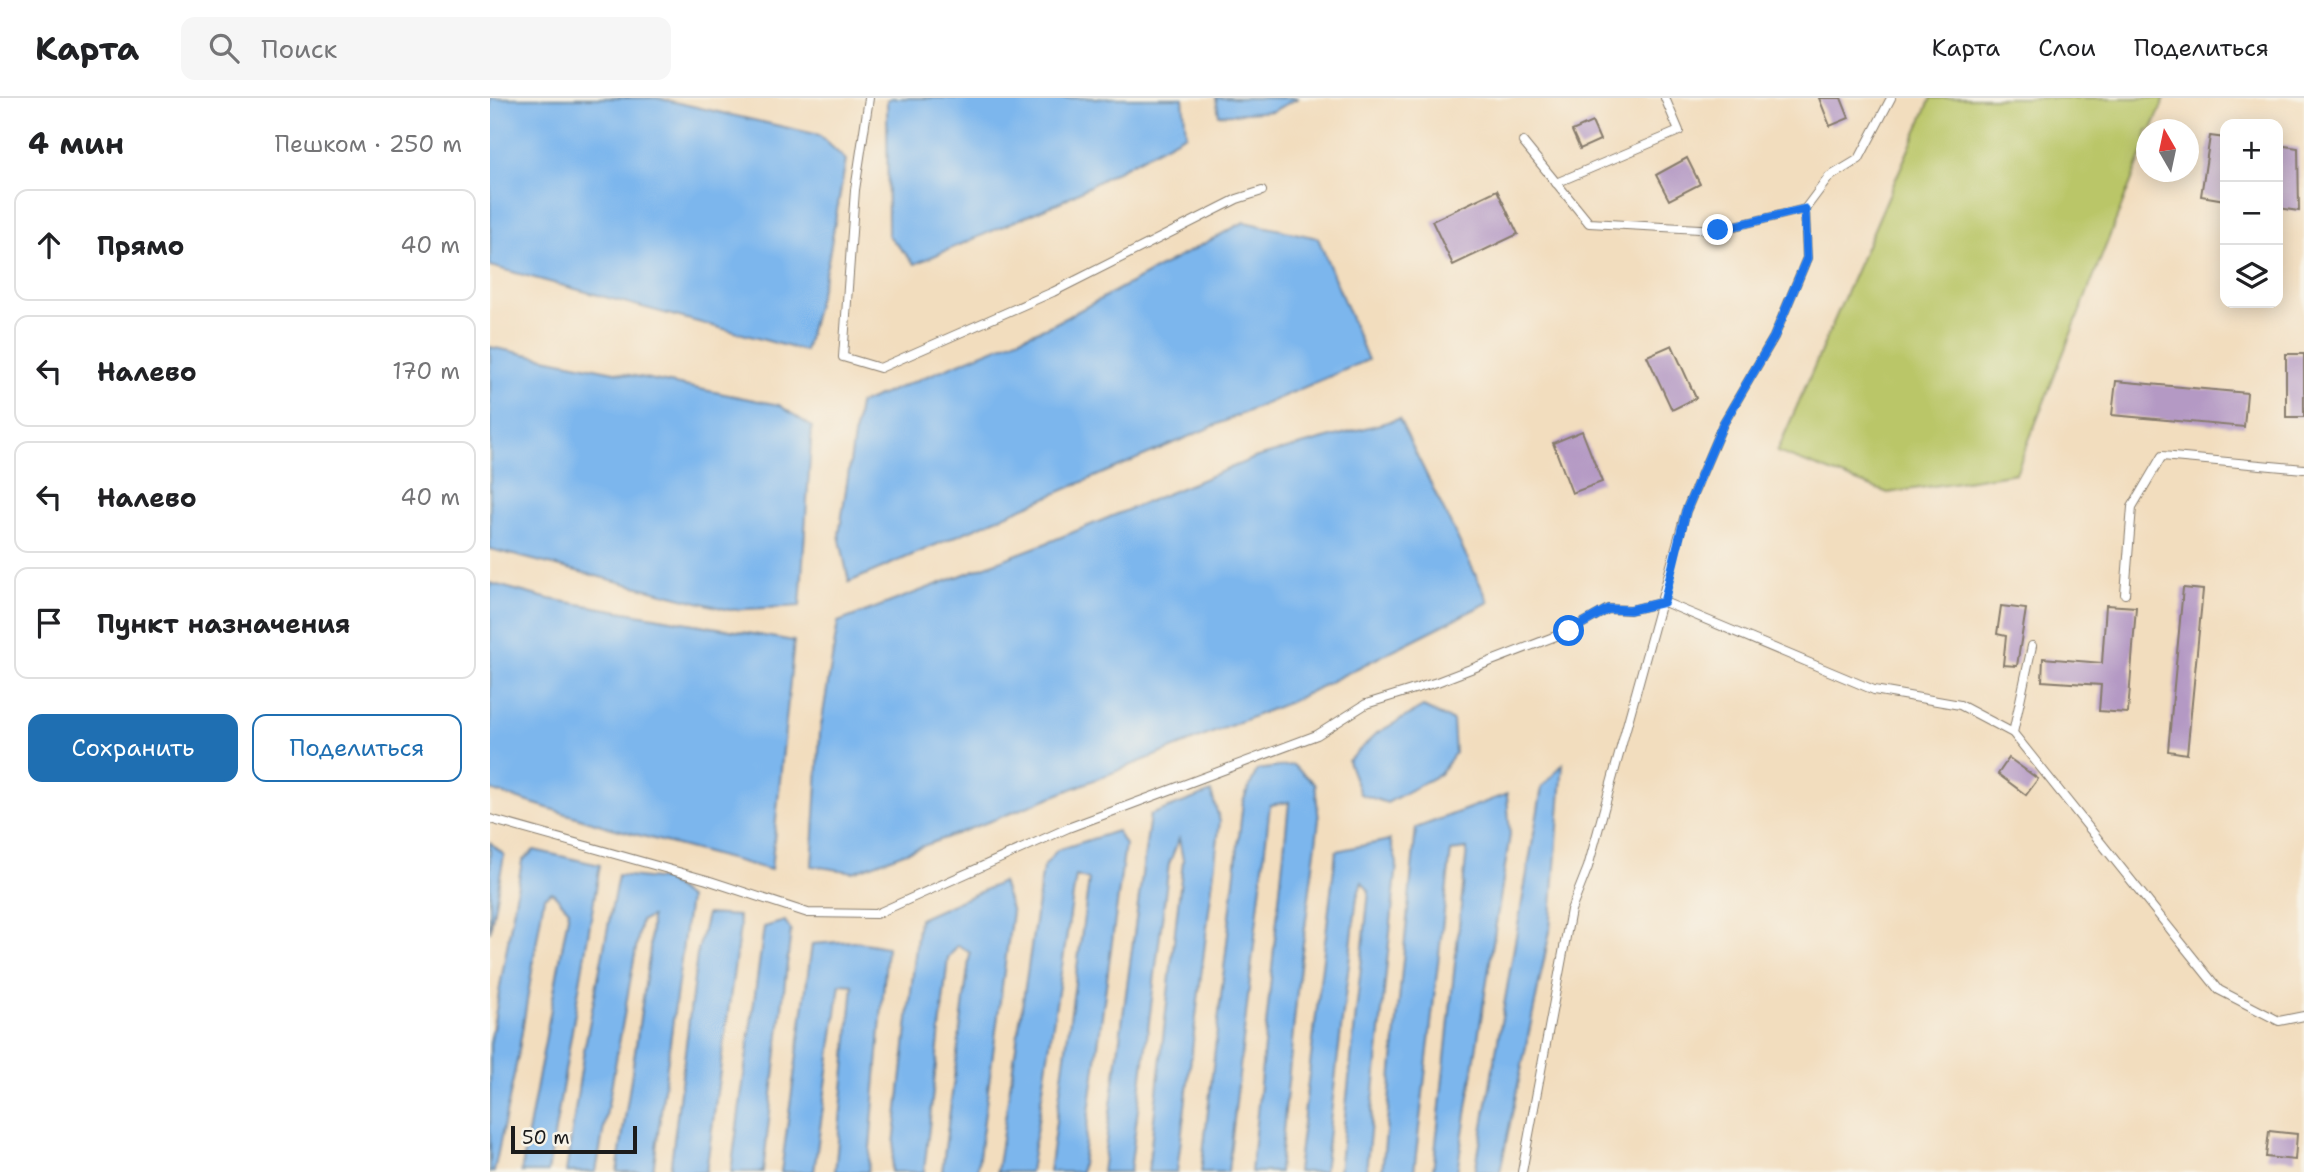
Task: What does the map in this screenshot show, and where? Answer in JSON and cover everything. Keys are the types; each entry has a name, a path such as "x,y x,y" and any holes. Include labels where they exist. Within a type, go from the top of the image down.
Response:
{"lane":[{"path":"869,98 855,190 843,356 880,368 1053,292 1237,199 1262,191"},
{"path":"1556,183 1679,131 1665,98"},
{"path":"1522,1172 1571,910 1588,867 1626,720 1664,602 1686,511 1723,424 1774,337 1807,258 1805,209 1829,177 1859,159 1891,98"},
{"path":"1523,142 1589,223 1718,230 1805,209"},
{"path":"2125,594 2132,507 2162,456 2304,469"},
{"path":"490,819 707,880 808,913 876,914 1069,828 1317,735 1366,704 1437,682 1569,631 1608,609 1630,610 1664,602 1874,690 1960,705 2013,733 2219,990 2279,1021 2304,1016"},
{"path":"2013,733 2032,646"}],"green space":[{"path":"1931,98 2165,98 2156,119 2136,119 2136,169 2016,473 1888,493 1777,452"}],"water":[{"path":"490,98 657,98 819,135 846,160 828,261 805,351 490,266"},
{"path":"1183,98 1186,134 1062,201 915,264 888,235 887,100"},
{"path":"1216,98 1298,98 1273,111 1219,115"},
{"path":"1244,222 1318,238 1368,360 849,582 839,535 859,404 1054,324"},
{"path":"490,347 779,405 812,427 800,606 729,610 490,549"},
{"path":"1399,419 1489,602 1290,702 996,819 853,872 812,866 820,732 838,622 1044,544 1257,457"},
{"path":"490,583 549,599 794,641 771,870 608,827 490,790"},
{"path":"1423,707 1453,721 1455,753 1440,774 1387,803 1360,794 1348,761 1377,733"},
{"path":"1563,764 1550,931 1500,1172 1475,1172 1542,787"},
{"path":"1293,765 1315,784 1319,820 1298,982 1279,1172 1251,1172 1289,802 1270,805 1228,1172 1201,1172 1243,801 1257,770"},
{"path":"1211,792 1220,821 1177,1172 1148,1172 1183,860 1179,839 1169,864 1130,1172 1102,1172 1150,815"},
{"path":"1507,794 1510,835 1457,1172 1433,1172 1467,849 1451,851 1414,1172 1382,1172 1416,828"},
{"path":"1117,831 1125,845 1081,1172 1049,1172 1089,880 1076,876 1030,1172 997,1172 1043,868 1057,850"},
{"path":"1390,840 1397,863 1366,1172 1339,1172 1369,891 1362,882 1357,897 1324,1172 1297,1172 1336,851"},
{"path":"490,842 504,855 490,932"},
{"path":"534,850 600,865 548,1172 521,1172 569,910 552,892 544,897 518,1056 494,1172 490,1172 490,1044 522,861"},
{"path":"618,875 665,880 689,899 653,1172 617,1172 650,951 651,917 641,921 596,1172 566,1172 583,1056"},
{"path":"1002,882 1012,912 977,1172 942,1172 970,953 958,945 948,958 924,1172 891,1172 919,919"},
{"path":"707,914 738,916 740,926 706,1172 670,1172 697,955"},
{"path":"785,921 791,930 763,1172 731,1172 764,927"},
{"path":"853,941 887,947 868,1172 835,1172 853,985 840,984 814,1172 781,1172 812,944"}],"building":[{"path":"1819,98 1841,98 1849,118 1830,126"},
{"path":"1592,122 1600,140 1580,149 1572,131"},
{"path":"2210,136 2220,137 2220,199 2201,196"},
{"path":"2283,146 2298,148 2299,211 2283,209"},
{"path":"1687,158 1700,184 1669,200 1656,175"},
{"path":"1497,190 1518,234 1453,265 1432,221"},
{"path":"1672,345 1696,398 1672,410 1647,356"},
{"path":"2286,354 2304,354 2304,417 2286,417"},
{"path":"2116,381 2247,393 2244,427 2112,415"},
{"path":"1582,431 1602,482 1572,493 1553,443"},
{"path":"2183,588 2203,590 2187,754 2168,751"},
{"path":"2106,605 2136,607 2128,713 2099,711 2101,685 2042,681 2043,658 2102,663"},
{"path":"2001,606 2026,609 2017,666 2003,665 2006,636 1997,634"},
{"path":"2009,758 2038,779 2026,795 1998,774"},
{"path":"2269,1131 2297,1134 2295,1160 2266,1157"}],"route":[{"path":"1569,631 1608,609 1630,610 1664,602 1686,511 1723,424 1774,337 1807,258 1805,209 1718,230"}]}
